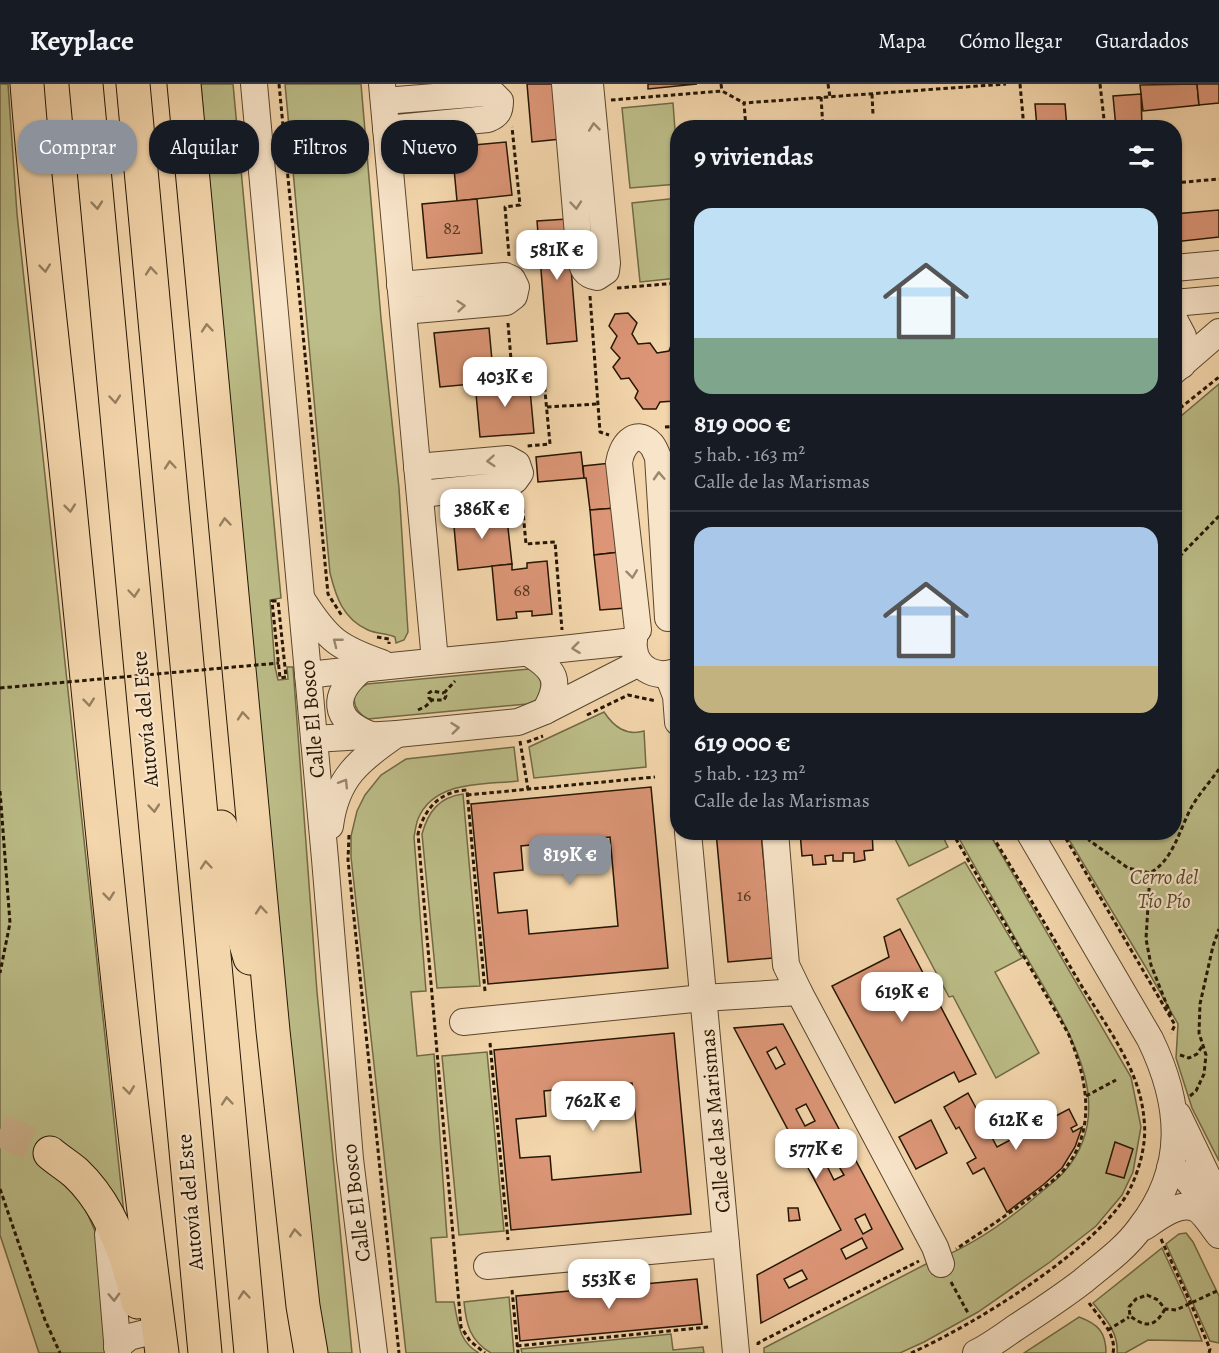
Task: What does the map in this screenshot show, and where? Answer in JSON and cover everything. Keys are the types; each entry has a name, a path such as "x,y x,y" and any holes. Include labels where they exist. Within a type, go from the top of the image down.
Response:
{"highway":[{"path":"27,84 120,1010 152,1279 138,1348"},
{"name":"Autovía del Este","path":"86,84 205,1353"},
{"path":"133,84 251,1353"},
{"path":"184,84 273,1031 303,1306 311,1353"},
{"path":"185,628 213,755 222,830 243,934 273,1031"},
{"path":"50,1153 75,1173 98,1198 116,1232 133,1277 138,1348"},
{"path":"152,1279 164,1301 177,1353"}],"street":[{"name":"Calle El Bosco","path":"254,84 309,675 350,1159 374,1353"},
{"path":"565,84 580,258 589,276 597,277 606,271 608,263 591,93"},
{"path":"385,120 383,92 494,94 500,100 500,109 496,116 478,120"},
{"path":"390,174 435,661"},
{"path":"1182,267 1219,264"},
{"path":"400,285 505,276 509,290 403,311"},
{"path":"1182,302 1219,299"},
{"path":"1182,364 1219,332"},
{"path":"670,587 658,457 652,444 644,439 635,438 628,441 621,451 619,463 637,645 647,670 670,682"},
{"path":"417,467 508,459 518,468 516,480 508,485 420,495"},
{"path":"301,598 315,621 340,645 353,653 435,661 637,645"},
{"path":"314,739 549,721 637,645 646,622 657,618 670,620"},
{"path":"530,654 544,663 554,677 555,687 549,721"},
{"path":"309,675 362,669 390,657"},
{"path":"362,669 348,681 343,690 341,709 345,719 356,729 372,735"},
{"path":"325,859 333,805 340,787 363,759 397,734"},
{"name":"Calle de las Marismas","path":"689,840 736,1353"},
{"path":"776,840 786,965 935,1247 939,1261"},
{"path":"1034,840 1150,1039 1162,1064 1185,1132 1213,1188 1219,1216"},
{"name":"Calle de las Marismas","path":"463,1022 703,998 799,992"},
{"path":"1150,1235 1172,1161 1175,1121 1172,1098"},
{"path":"1172,1161 1184,1157 1193,1167 1219,1216"},
{"path":"1172,1161 1198,1195 1219,1234"},
{"path":"976,1353 1064,1296 1113,1257 1150,1235 1165,1213 1188,1207 1198,1210 1219,1234"},
{"name":"Calle de las Marismas","path":"487,1266 726,1244"}],"path":[{"path":"279,84 328,594 344,620"},
{"path":"721,84 722,91"},
{"path":"828,84 830,97"},
{"path":"934,84 934,89"},
{"path":"591,93 722,91 744,103 1006,84"},
{"path":"1020,84 1023,120"},
{"path":"1100,84 1104,120"},
{"path":"872,94 873,115"},
{"path":"821,98 822,120"},
{"path":"744,103 745,120"},
{"path":"500,109 510,109 520,205 505,207 512,372 543,370 550,444 519,447 518,468 526,544 555,542 563,650"},
{"path":"1182,182 1219,179"},
{"path":"589,276 600,432 628,441"},
{"path":"612,289 670,283"},
{"path":"1182,407 1219,377"},
{"path":"547,407 597,404"},
{"path":"1182,554 1219,516"},
{"path":"272,601 278,601 286,678 280,678 279,663 272,601"},
{"path":"368,635 389,639 390,657"},
{"path":"0,688 279,663"},
{"path":"444,693 459,678"},
{"path":"585,716 628,695 654,702 670,682"},
{"path":"432,700 429,698 429,693 432,691 444,693"},
{"path":"415,711 432,700 444,700 446,696 444,693"},
{"path":"513,743 532,742 549,721"},
{"path":"518,735 528,789"},
{"path":"1182,828 1192,806 1219,769"},
{"path":"468,795 655,777"},
{"path":"485,991 468,795 467,790 461,790 448,793 427,810 418,834 461,1327 470,1341 485,1353"},
{"path":"0,791 10,923 0,973"},
{"path":"349,832 348,860 399,1353"},
{"path":"758,1353 758,1343 914,1262 939,1261 1009,1216 1062,1171 1081,1142 1086,1096 1078,1056 1068,1033 957,840"},
{"path":"911,1353 928,1346 996,1306 1063,1260 1110,1218 1130,1190 1142,1161 1144,1119 1133,1071 995,840"},
{"path":"1067,840 1175,1025"},
{"path":"1089,840 1128,868 1150,873 1157,869 1172,851 1177,840"},
{"path":"1150,873 1146,939 1151,965 1175,1025 1169,1037"},
{"path":"1172,1098 1185,1100 1196,1091 1204,1074 1206,1055 1199,1033 1200,1004 1219,929"},
{"path":"490,1043 508,1240"},
{"path":"1180,1055 1189,1058 1197,1054 1203,1045"},
{"path":"1086,1096 1116,1080"},
{"path":"0,1189 45,1320 60,1353"},
{"path":"1150,1235 1191,1304 1210,1349 1209,1353"},
{"path":"939,1261 968,1313"},
{"path":"512,1290 518,1353"},
{"path":"1165,1309 1160,1319 1149,1324 1140,1323 1130,1316 1129,1307 1136,1299 1147,1295 1158,1300 1165,1309 1176,1310 1219,1290"},
{"path":"1089,1303 1108,1330 1114,1345 1113,1353"},
{"path":"1108,1330 1130,1316"},
{"path":"517,1346 709,1328"}],"green space":[{"path":"0,84 8,84 17,214 124,1214 81,1158 56,1138 42,1164 83,1203 100,1243 108,1353 39,1353 0,1235"},
{"path":"201,84 233,84 236,120 204,120"},
{"path":"285,84 361,84 364,120 288,120"},
{"path":"673,103 674,120 670,120 670,185 630,188 622,108"},
{"path":"207,174 241,174 281,598 270,600 275,667 278,680 288,679 287,667 293,667 317,992 352,1353 327,1353 308,1233"},
{"path":"293,174 369,174 399,488 408,632 404,640 396,643 395,637 368,630 352,620 338,599 330,573"},
{"path":"670,199 670,279 640,282 632,203"},
{"name":"Cerro del Tío Pío","path":"1219,384 1219,1161 1192,1108 1176,1058 1178,1024 1069,840 1182,840 1182,415"},
{"path":"529,669 540,679 541,686 537,700 527,704 368,719 358,711 354,702 357,692 367,684"},
{"path":"604,712 621,729 632,732 644,731 646,767 534,778 529,747"},
{"path":"514,747 518,781 476,784 448,791 436,797 425,806 418,819 414,837 426,991 411,992 417,1056 434,1054 447,1237 431,1238 436,1302 454,1302 463,1338 472,1349 479,1353 406,1353 351,857 351,836 357,811 365,795 381,775 406,759"},
{"path":"463,794 480,986 437,988 422,834 431,812 441,802"},
{"path":"896,840 944,840 948,847 909,866"},
{"path":"960,840 993,840 1131,1077 1141,1127 1133,1172 1122,1195 1096,1226 1050,1262 978,1312 900,1353 764,1353 764,1348 928,1263 956,1251 996,1227 1060,1176 1081,1146 1088,1118 1088,1090 1081,1062 1055,1007 1026,956 995,972 1039,1053 996,1078 953,996 949,997 897,899 965,862 1021,956 1024,954"},
{"path":"487,1052 504,1231 459,1235 442,1056"},
{"path":"1186,1233 1193,1242 1219,1296 1219,1343 1210,1341 1166,1244 1179,1234"},
{"path":"1162,1248 1202,1341 1148,1340 1125,1353 1117,1353 1113,1332 1093,1303"},
{"path":"509,1297 514,1353 491,1353 478,1343 470,1331 464,1302"},
{"path":"1079,1317 1100,1330 1106,1353 1024,1353"},
{"path":"671,1334 673,1350 703,1347 704,1353 522,1353 521,1349"}],"building":[{"path":"527,84 556,84 561,139 532,142"},
{"path":"648,84 697,84 648,89"},
{"path":"1197,84 1199,105 1143,111 1140,85"},
{"path":"1197,84 1219,84 1219,103 1199,105"},
{"path":"1141,94 1142,120 1115,120 1113,96"},
{"path":"1035,104 1065,104 1066,120 1036,120"},
{"path":"506,142 512,195 457,201 454,174 478,174 478,145"},
{"path":"477,199 482,253 427,258 422,204"},
{"path":"1219,210 1219,237 1182,241 1182,213"},
{"path":"567,219 577,341 547,344 537,221"},
{"path":"628,313 637,323 632,334 638,344 650,343 657,353 669,351 670,348 670,401 660,402 656,409 643,409 635,398 638,391 629,378 621,379 613,367 620,358 611,348 617,336 609,326 615,314"},
{"path":"489,328 494,382 440,387 434,333"},
{"path":"529,379 534,433 480,437 475,383"},
{"path":"581,452 584,478 538,482 536,457"},
{"path":"667,457 670,457 670,488"},
{"path":"611,463 616,508 590,510 583,466"},
{"path":"616,508 620,552 594,555 590,510"},
{"path":"506,510 512,564 458,570 453,516"},
{"path":"620,552 626,608 600,610 594,555"},
{"path":"547,561 552,614 532,616 532,611 516,612 517,618 497,620 492,566 512,564 512,570 527,568 527,563"},
{"path":"651,787 668,968 488,984 471,804","holes":["610,837 618,926 529,934 527,910 498,913 494,873 523,870 521,846"]},
{"path":"717,840 762,840 773,958 728,962"},
{"path":"801,840 872,840 873,850 864,851 865,860 854,862 854,853 843,853 843,861 833,861 833,855 825,856 826,864 813,865 812,855 802,856"},
{"path":"900,929 976,1074 959,1082 954,1072 895,1103 832,986 889,957 884,937"},
{"path":"783,1024 903,1249 761,1323 757,1275 841,1230 734,1028","holes":["776,1047 785,1064 776,1069 767,1052","806,1104 815,1121 805,1126 796,1109","834,1158 844,1175 834,1180 825,1162","865,1214 872,1229 863,1234 855,1219","862,1238 867,1248 846,1259 841,1249","802,1270 807,1279 789,1288 784,1279"]},
{"path":"674,1033 691,1214 511,1230 494,1050","holes":["632,1083 641,1172 552,1180 550,1156 520,1158 516,1119 546,1116 544,1091"]},
{"path":"968,1093 997,1147 1069,1109 1077,1125 1071,1128 1073,1132 1082,1127 1075,1147 1062,1168 1007,1212 984,1168 973,1174 967,1163 976,1158 959,1127 956,1129 944,1107"},
{"path":"931,1120 947,1153 916,1169 899,1137"},
{"path":"1115,1142 1133,1149 1124,1178 1106,1173"},
{"path":"788,1208 798,1208 800,1220 789,1221"},
{"path":"697,1279 702,1324 520,1341 516,1296"}],"tunnel":[{"path":"0,1130 50,1153"}]}
